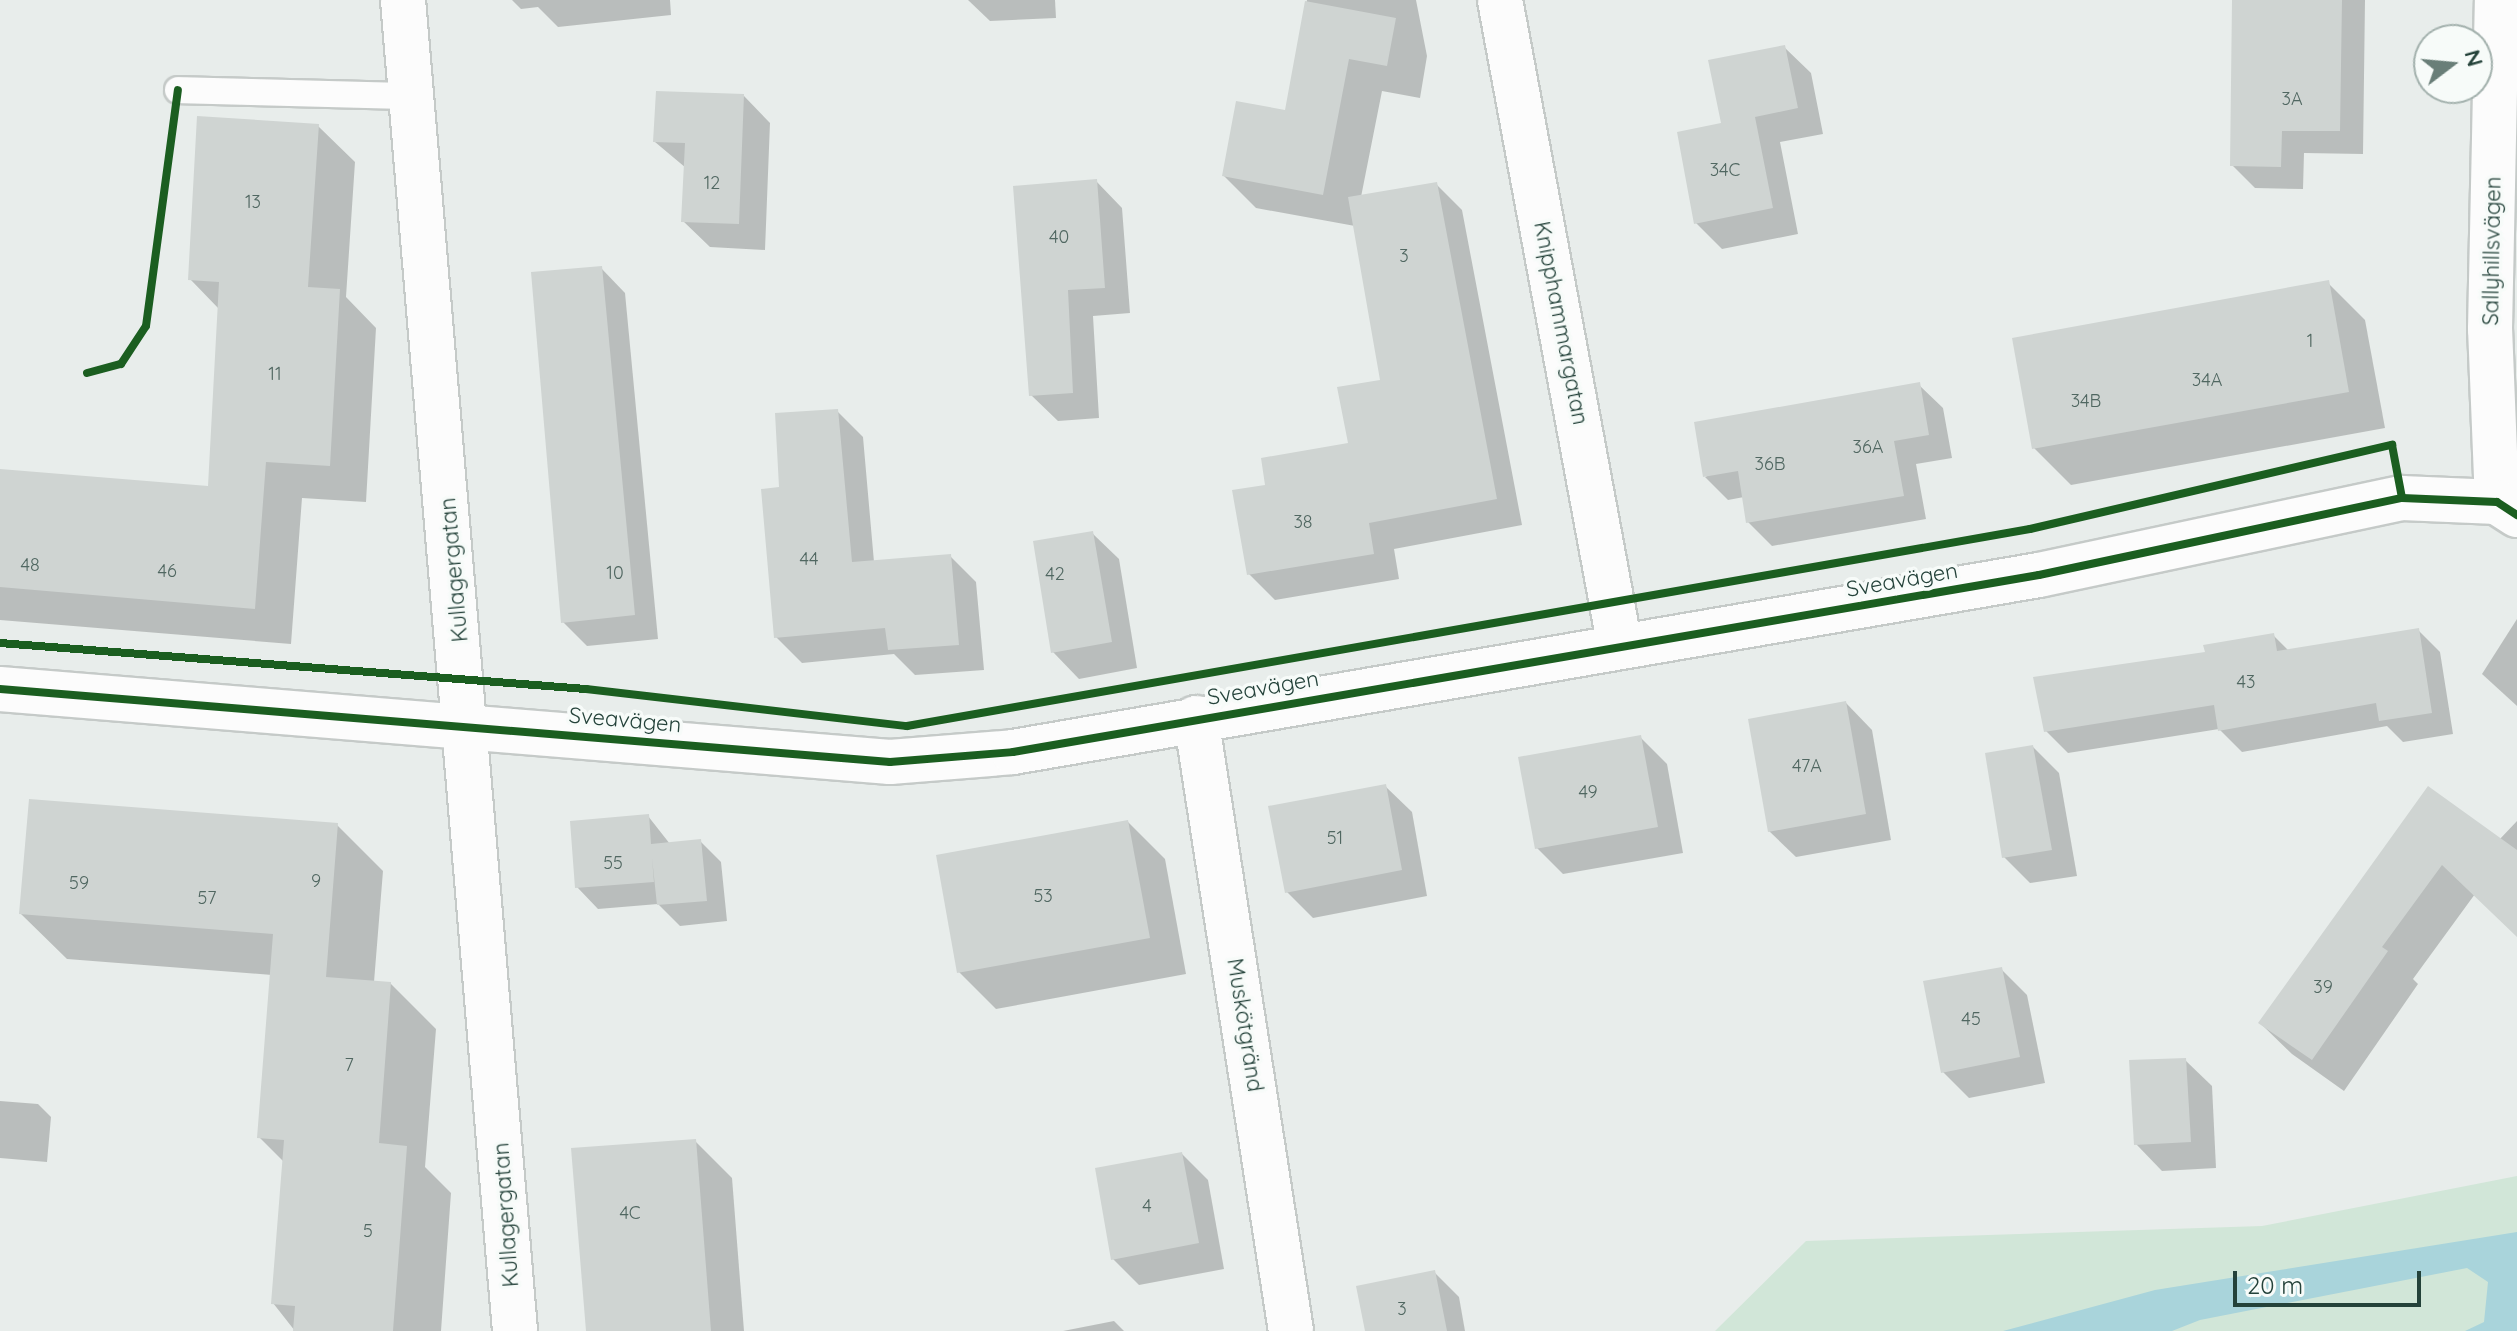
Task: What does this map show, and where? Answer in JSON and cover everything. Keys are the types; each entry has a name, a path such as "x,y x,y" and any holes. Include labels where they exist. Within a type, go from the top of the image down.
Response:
{"street":[{"name":"Kullagergatan","path":"403,0 467,727 515,1331"},
{"name":"Knipphammargatan","path":"1500,0 1620,647"},
{"name":"Sallyhillsvägen","path":"2497,0 2490,329 2507,509"},
{"name":"Sveavägen","path":"0,689 890,762 1013,752 2076,568 2402,498 2507,509"},
{"name":"Muskötgränd","path":"1196,718 1291,1331"}],"lane":[{"path":"178,90 411,96"}],"green space":[{"path":"2517,1176 2517,1331 1715,1331 1806,1241 2262,1226"}],"water":[{"path":"2517,1232 2517,1331 2465,1331 2484,1322 2488,1282 2467,1268 2200,1320 2172,1331 2003,1331 2155,1290"}],"building":[{"path":"2232,0 2342,0 2340,131 2282,131 2281,167 2230,166"},
{"path":"1305,1 1396,18 1387,66 1349,59 1323,195 1222,176 1236,101 1285,110"},
{"path":"1785,45 1798,108 1755,117 1773,208 1694,224 1677,132 1721,123 1708,60"},
{"path":"656,91 744,94 739,224 681,222 685,143 653,142"},
{"path":"197,116 319,124 308,287 340,289 330,466 266,462 255,609 0,587 0,469 208,486 219,282 188,280"},
{"path":"1097,179 1105,288 1068,290 1073,393 1029,396 1013,186"},
{"path":"1437,182 1497,499 1369,523 1374,554 1247,575 1232,490 1265,485 1261,458 1348,443 1337,387 1380,380 1348,197"},
{"path":"602,266 635,615 561,623 531,272"},
{"path":"2329,280 2349,392 2032,449 2012,338"},
{"path":"1920,382 1929,435 1894,441 1904,496 1746,523 1738,471 1703,477 1694,422"},
{"path":"838,409 852,562 951,554 959,645 888,650 885,628 774,638 761,489 779,487 775,413"},
{"path":"1093,531 1112,642 1051,653 1033,541"},
{"path":"2419,628 2432,713 2379,721 2376,703 2218,731 2214,705 2044,732 2033,677 2205,652 2203,645 2274,633 2277,651"},
{"path":"1846,701 1866,814 1768,832 1748,719"},
{"path":"1641,735 1658,827 1535,849 1518,757"},
{"path":"2033,745 2052,850 2002,858 1985,753"},
{"path":"1386,784 1402,870 1285,893 1268,806"},
{"path":"2428,786 2517,850 2517,937 2442,865 2382,947 2388,951 2312,1060 2258,1023"},
{"path":"29,799 338,823 326,977 391,982 379,1143 407,1146 393,1331 293,1331 295,1306 271,1304 284,1140 257,1138 273,934 19,914"},
{"path":"649,814 651,844 701,839 707,901 657,905 652,858 654,882 575,888 570,821"},
{"path":"1128,820 1150,938 957,973 936,855"},
{"path":"2002,967 2020,1057 1941,1073 1923,981"},
{"path":"2186,1058 2191,1142 2134,1145 2129,1060"},
{"path":"696,1139 711,1331 586,1331 571,1148"},
{"path":"1182,1152 1199,1243 1111,1260 1095,1168"},
{"path":"1435,1270 1447,1331 1365,1331 1356,1286"}],"cycle path":[{"path":"87,373 121,364 146,326 178,90"},
{"path":"0,643 586,689 907,726 2030,529 2392,445 2402,498"},
{"path":"0,689 890,762 1013,752 2039,575 2402,498 2497,502 2517,515"}]}
